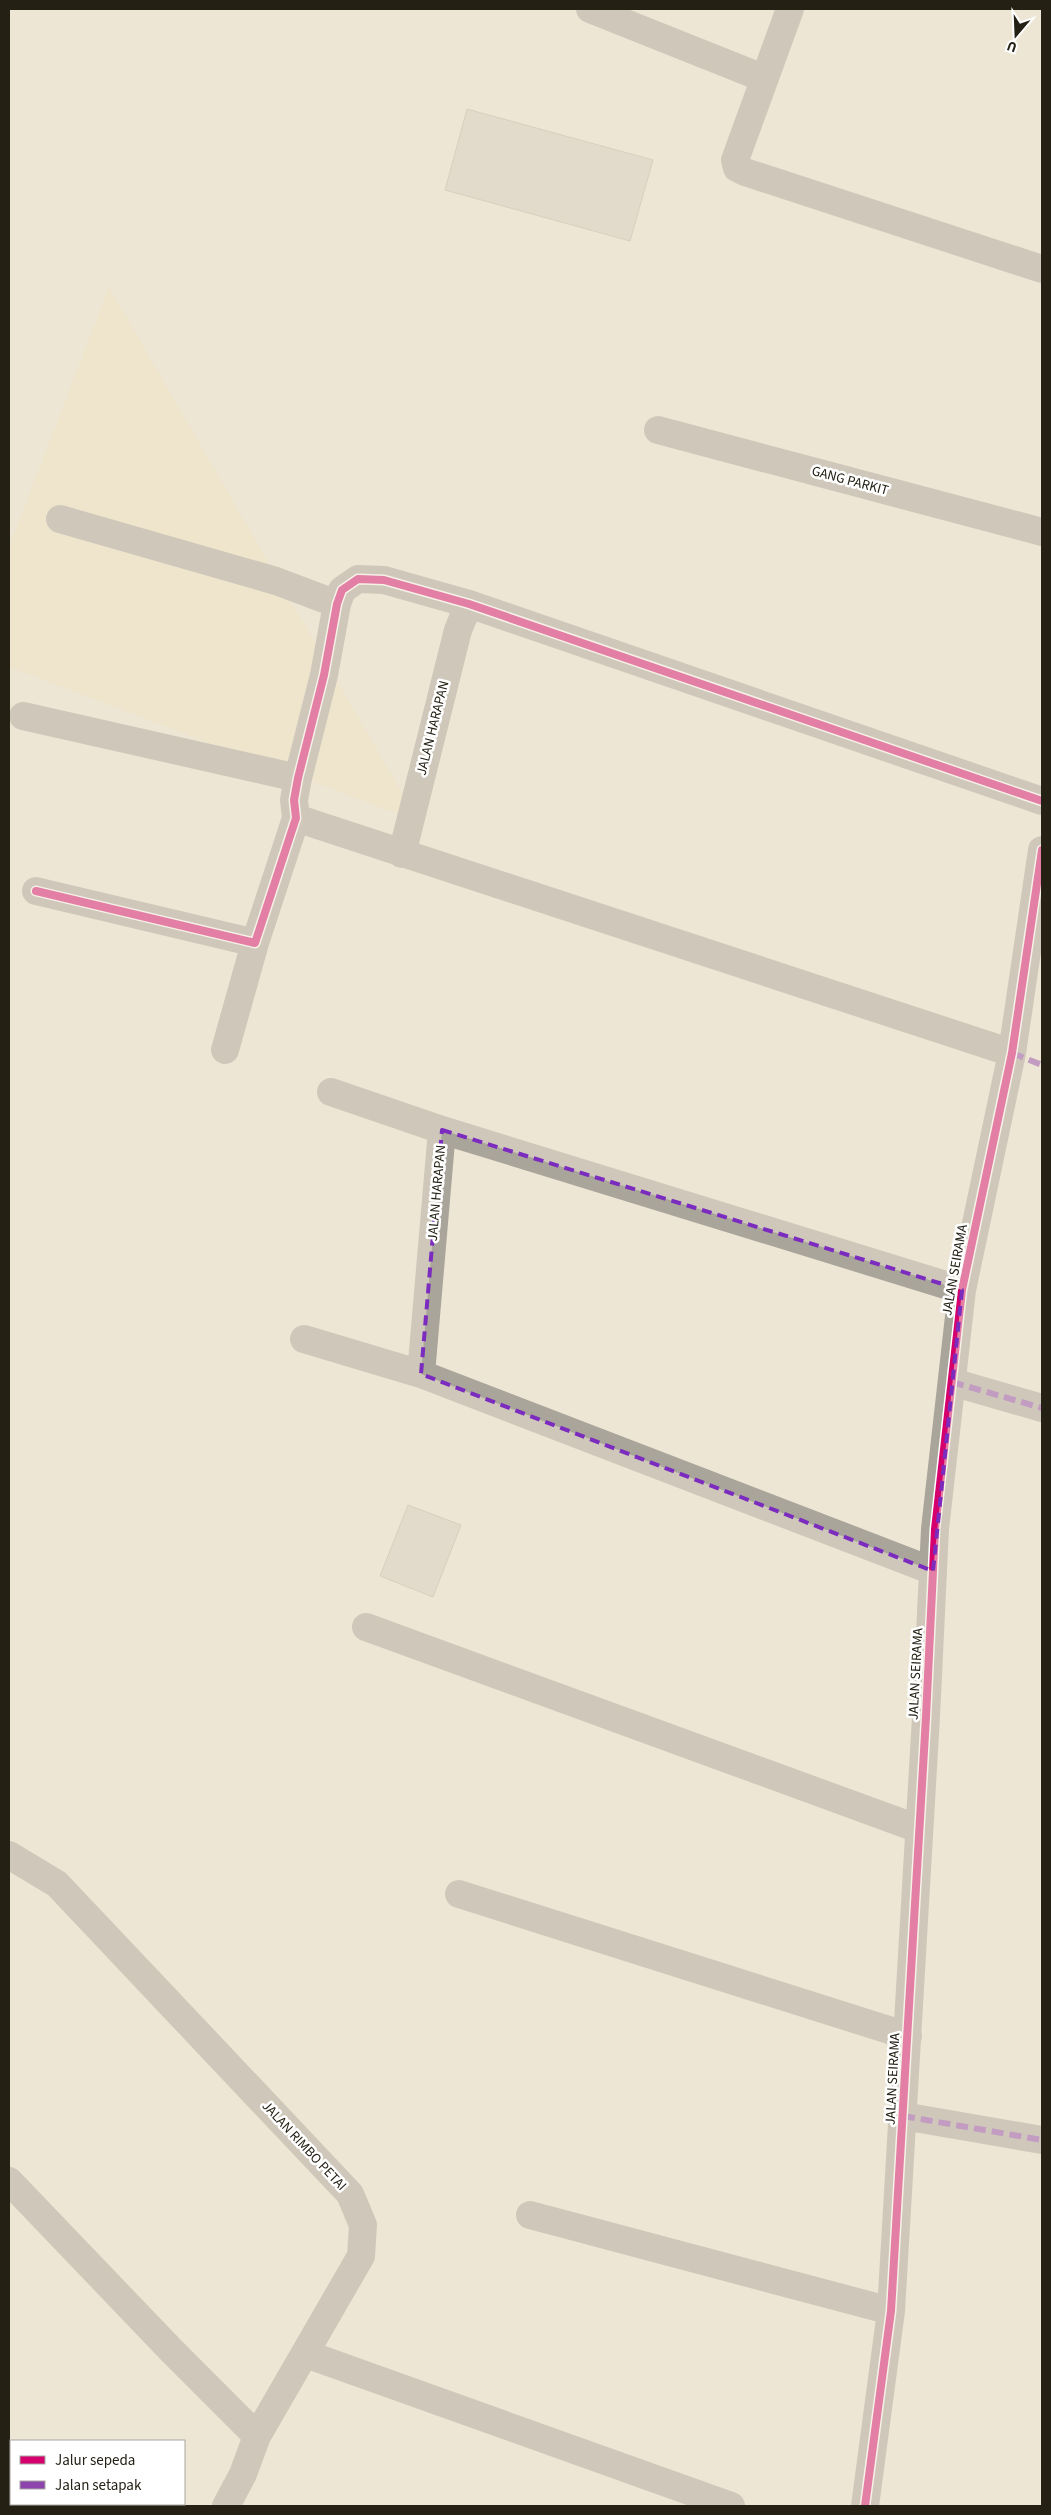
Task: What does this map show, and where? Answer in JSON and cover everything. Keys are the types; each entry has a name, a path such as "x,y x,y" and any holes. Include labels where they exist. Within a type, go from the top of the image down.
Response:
{"street":[{"path":"590,9 764,78"},
{"path":"790,9 734,160 737,168 1042,269"},
{"name":"GANG PARKIT","path":"658,430 1042,532"},
{"path":"60,518 276,580 336,604"},
{"path":"225,1050 255,943 296,818 294,800 298,778 324,675 336,604 342,590 358,579 384,580 469,604 1042,801"},
{"name":"JALAN HARAPAN","path":"402,854 458,630 469,604"},
{"path":"23,716 298,778"},
{"path":"296,818 1012,1053"},
{"name":"JALAN SEIRAMA","path":"866,2506 891,2312 920,1829 935,1529 962,1290 1012,1053 1042,850"},
{"path":"36,891 255,943"},
{"name":"JALAN HARAPAN","path":"331,1092 442,1130 421,1374"},
{"path":"442,1130 962,1290"},
{"path":"304,1339 421,1374 933,1571"},
{"path":"952,1382 1042,1408"},
{"path":"366,1627 920,1829"},
{"name":"JALAN RIMBO PETAI","path":"9,1854 57,1884 350,2194 363,2225 361,2256 257,2436 243,2474 226,2506"},
{"path":"458,1894 908,2036"},
{"path":"903,2116 1042,2140"},
{"path":"9,2180 171,2350 257,2436"},
{"path":"530,2215 891,2312"},
{"path":"306,2354 731,2506"}],"highlighted area":[{"path":"442,1130 962,1290 933,1571 421,1374"}],"shaded area":[{"path":"109,287 419,822 9,667 9,547"}],"building":[{"path":"467,109 653,160 630,241 445,190"},
{"path":"408,1505 461,1525 433,1597 380,1576"}],"marked path":[{"path":"1012,1053 1042,1065"},
{"path":"952,1382 1042,1408"},
{"path":"903,2116 1042,2140"}],"cycle path":[{"path":"36,891 255,943 296,818 294,800 298,778 324,675 337,604 342,590 358,579 384,580 469,604 1042,801"},
{"path":"865,2506 891,2311 926,1717 935,1529 962,1290 1012,1053 1042,850"}]}
